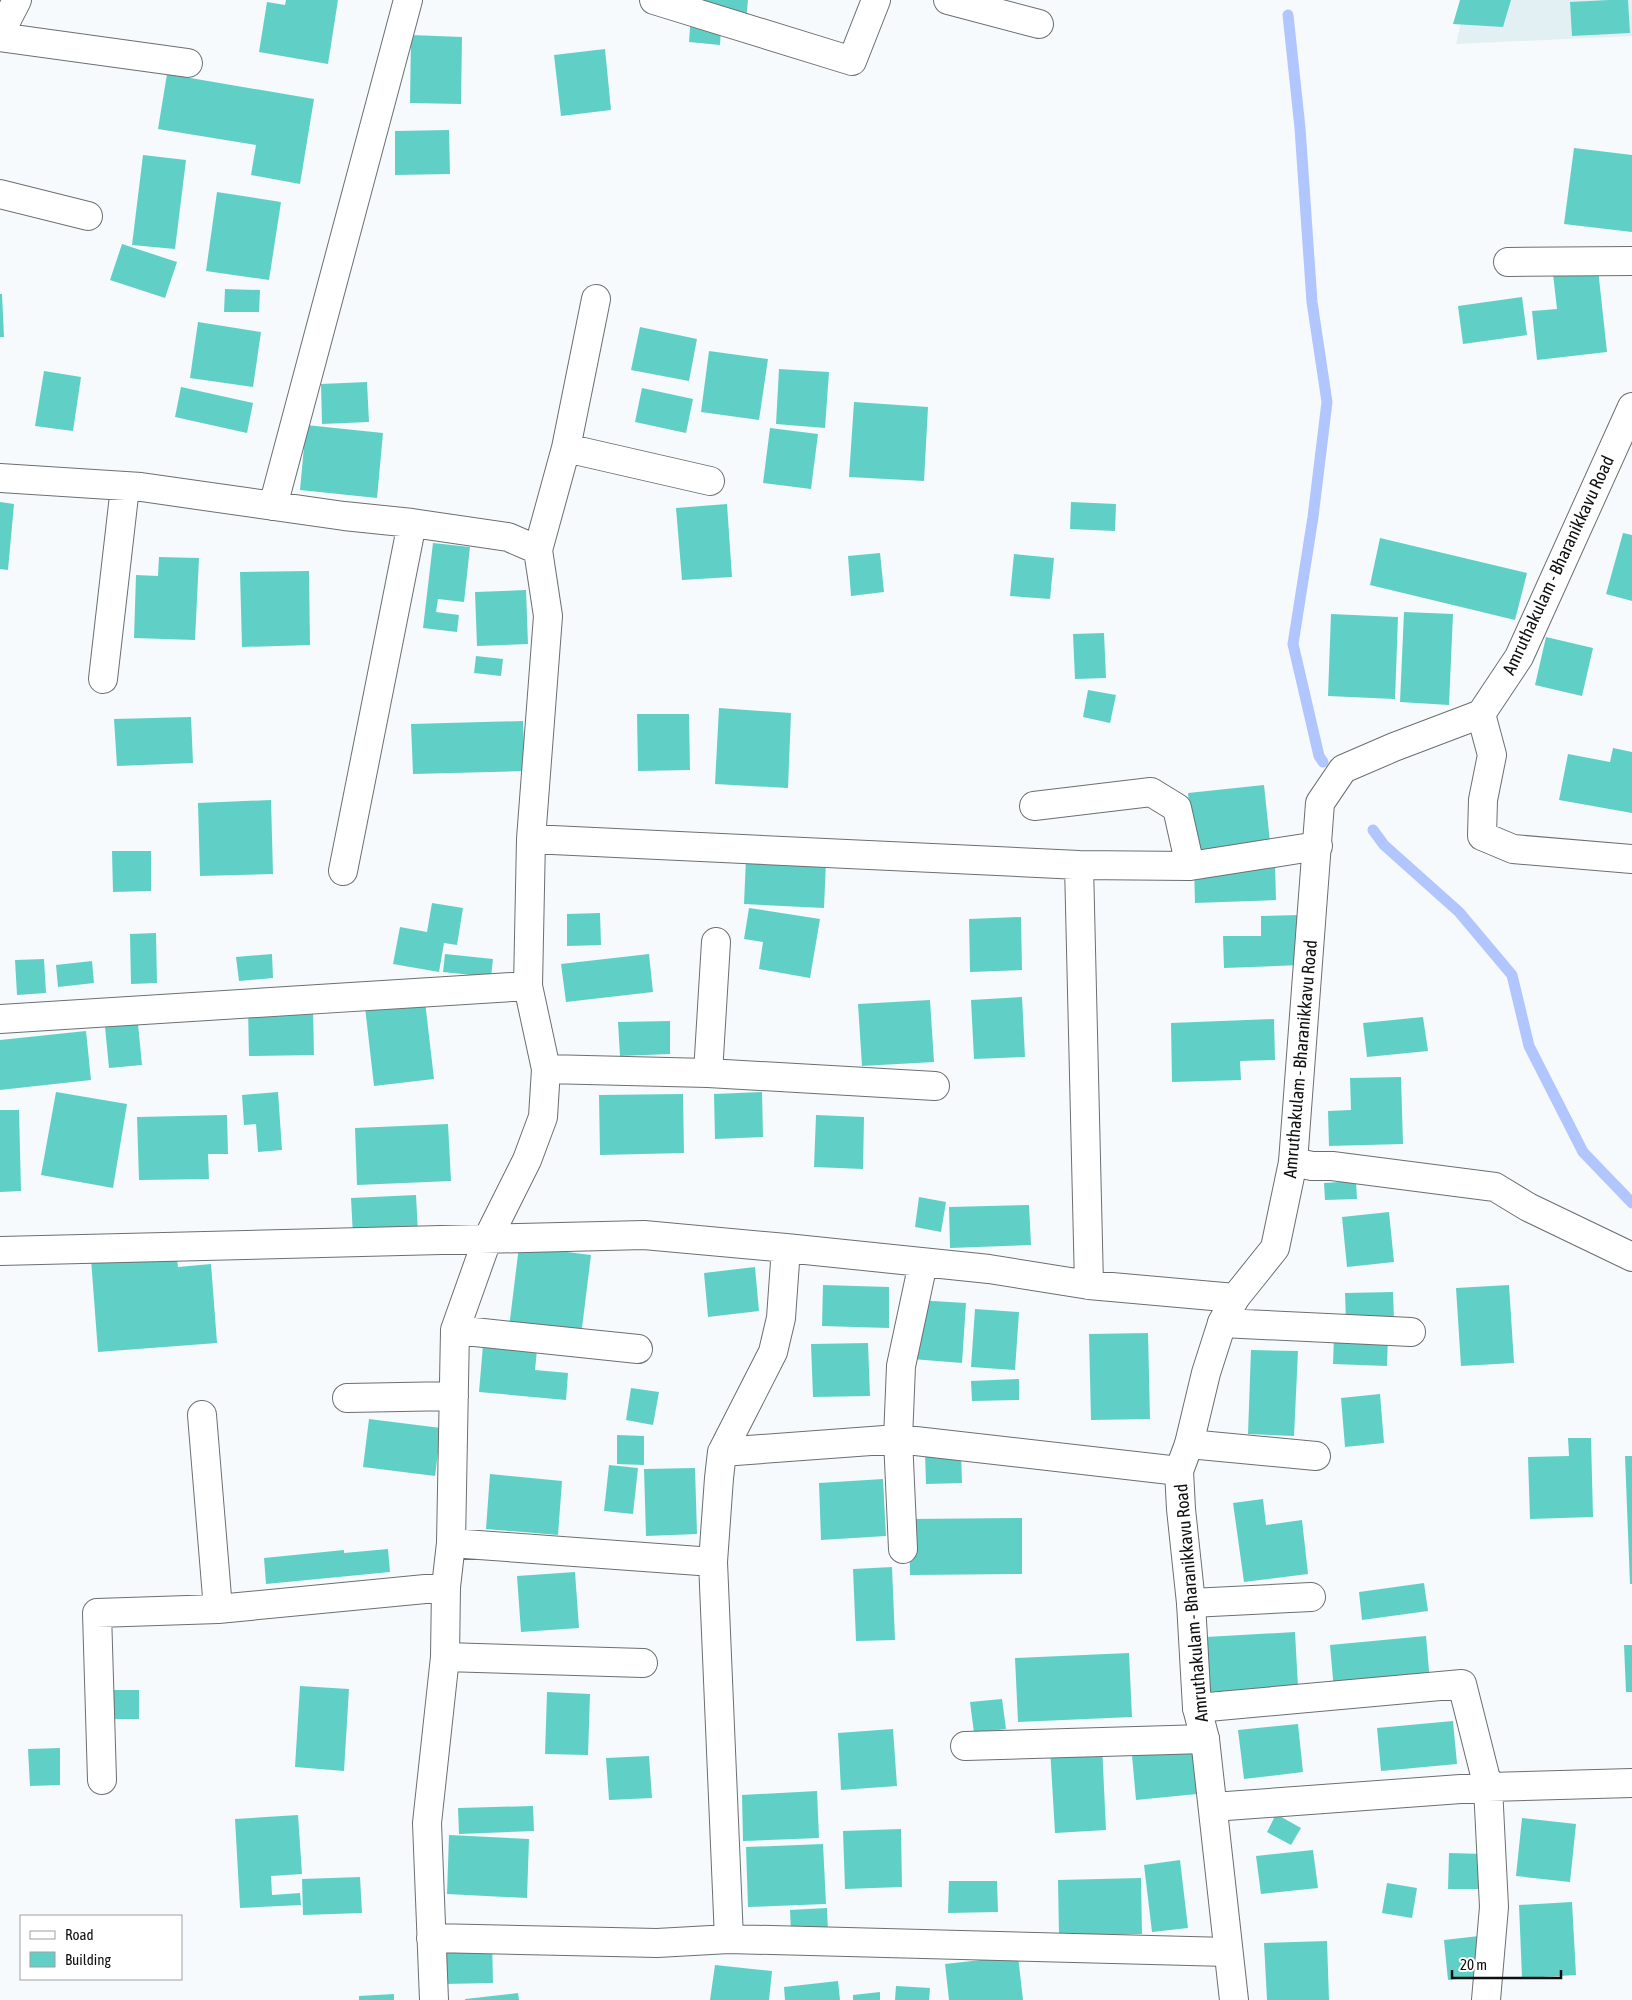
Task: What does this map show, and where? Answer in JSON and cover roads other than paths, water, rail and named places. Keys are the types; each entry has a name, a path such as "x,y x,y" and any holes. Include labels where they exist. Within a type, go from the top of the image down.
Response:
{"street":[{"path":"17,0 0,35 188,63"},
{"path":"273,506 408,0"},
{"path":"654,0 852,61 876,0"},
{"path":"948,0 1039,24"},
{"path":"0,194 88,216"},
{"path":"1508,262 1632,261"},
{"path":"434,2000 427,1822 445,1657 446,1587 451,1543 455,1330 487,1240 526,1160 543,1117 546,1069 528,986 531,839 548,616 538,550 566,448 596,299"},
{"name":"Amruthakulam - Bharanikkavu Road","path":"1234,2000 1205,1739 1198,1708 1191,1603 1180,1509 1179,1471 1189,1444 1206,1373 1222,1324 1235,1298 1275,1248 1294,1162 1320,803 1343,769 1394,746 1482,714 1519,657 1632,406"},
{"path":"566,448 710,481"},
{"path":"0,478 125,487 412,523 508,537 538,550"},
{"path":"103,679 125,487"},
{"path":"343,870 412,523"},
{"path":"1482,714 1492,755 1483,800 1482,836 1513,849 1632,859"},
{"path":"1034,806 1151,792 1178,808 1190,866"},
{"path":"531,839 1079,865 1190,866 1318,846"},
{"path":"1079,865 1089,1285"},
{"path":"708,1073 716,942"},
{"path":"0,1019 528,986"},
{"path":"546,1069 708,1073 935,1086"},
{"path":"1294,1162 1312,1166 1332,1166 1494,1187 1528,1206 1632,1257"},
{"path":"0,1251 644,1235 989,1269 1089,1285 1235,1298"},
{"path":"729,1939 713,1562 722,1452 773,1352 780,1318 786,1248"},
{"path":"903,1550 898,1439 901,1366 923,1263"},
{"path":"1222,1324 1411,1332"},
{"path":"455,1330 638,1349"},
{"path":"348,1398 454,1396"},
{"path":"202,1415 218,1609"},
{"path":"722,1452 898,1439 1179,1471"},
{"path":"1189,1444 1316,1456"},
{"path":"451,1543 713,1562"},
{"path":"102,1780 97,1613 218,1609 446,1587"},
{"path":"1191,1603 1311,1597"},
{"path":"445,1657 643,1663"},
{"path":"1198,1708 1462,1684 1488,1787 1494,1907 1486,2000"},
{"path":"964,1746 1205,1739"},
{"path":"1213,1807 1488,1787 1632,1783"},
{"path":"431,1938 657,1943 729,1939 1228,1952"}],"waterway":[{"path":"1288,15 1300,128 1312,302 1327,402 1313,517 1293,644 1319,756 1323,762"},
{"path":"1373,830 1384,845 1459,912 1512,975 1529,1046 1583,1152 1632,1203"}]}
